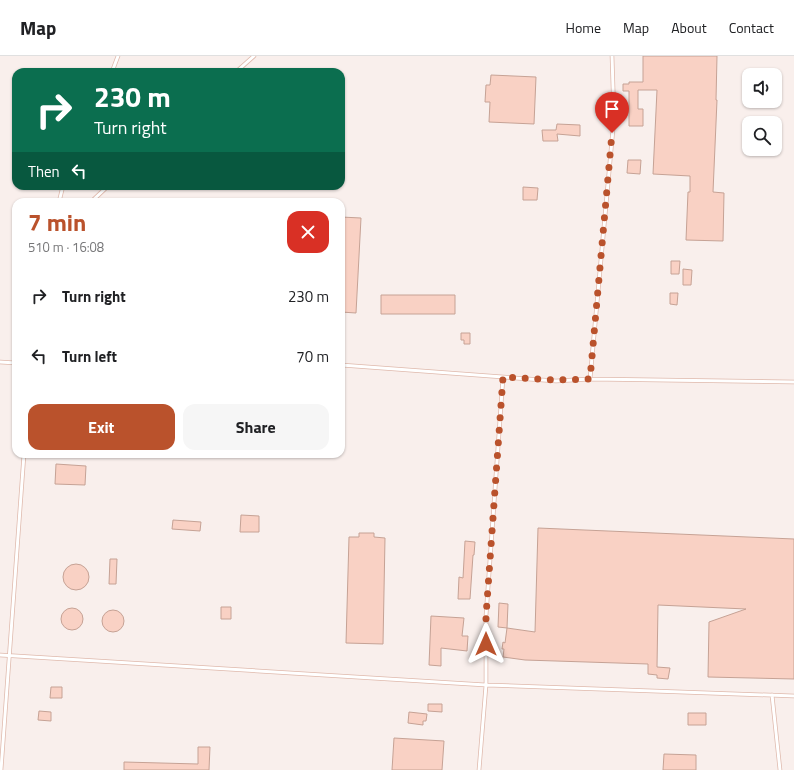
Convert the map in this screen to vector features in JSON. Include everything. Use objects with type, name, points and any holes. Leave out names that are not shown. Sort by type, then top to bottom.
[{"type":"lane","points":[[114,68],[118,56]]},
{"type":"lane","points":[[240,68],[254,56]]},
{"type":"lane","points":[[590,379],[614,118],[612,56]]},
{"type":"lane","points":[[94,198],[104,190]]},
{"type":"lane","points":[[0,362],[12,363]]},
{"type":"lane","points":[[345,365],[556,380],[590,379],[794,382]]},
{"type":"lane","points":[[479,770],[486,685],[486,616],[503,377]]},
{"type":"lane","points":[[1,770],[24,458]]},
{"type":"lane","points":[[0,655],[486,685],[794,696]]},
{"type":"lane","points":[[772,695],[780,770]]},
{"type":"shaded area","points":[[0,56],[794,56],[794,770],[0,770]]},
{"type":"building","points":[[643,56],[717,56],[717,100],[713,192],[724,193],[723,241],[686,240],[690,176],[653,174],[657,90],[638,90],[638,109],[643,109],[643,126],[629,126],[629,91],[623,91],[623,84],[629,84],[629,82],[643,82]]},
{"type":"building","points":[[491,75],[536,77],[534,124],[489,122],[490,102],[485,102],[486,85],[490,85]]},
{"type":"building","points":[[557,124],[580,125],[580,136],[557,134],[558,141],[543,141],[542,130],[556,130]]},
{"type":"building","points":[[628,160],[641,160],[640,174],[627,173]]},
{"type":"building","points":[[523,187],[538,188],[537,200],[523,200]]},
{"type":"building","points":[[345,217],[361,218],[356,313],[345,312]]},
{"type":"building","points":[[671,261],[680,261],[679,274],[671,274]]},
{"type":"building","points":[[683,269],[692,270],[691,285],[683,285]]},
{"type":"building","points":[[670,293],[678,293],[677,305],[670,304]]},
{"type":"building","points":[[381,295],[455,295],[455,314],[381,314]]},
{"type":"building","points":[[461,333],[470,333],[470,344],[464,344],[464,340],[461,340]]},
{"type":"building","points":[[56,464],[86,466],[85,485],[55,484]]},
{"type":"building","points":[[241,515],[259,516],[259,532],[240,532]]},
{"type":"building","points":[[173,520],[201,522],[200,531],[172,529]]},
{"type":"building","points":[[538,528],[794,539],[794,679],[708,677],[709,622],[746,609],[658,605],[657,667],[670,668],[668,679],[657,678],[657,675],[648,674],[648,664],[525,660],[503,657],[504,649],[502,649],[503,642],[505,643],[507,628],[535,632]]},
{"type":"building","points":[[359,533],[374,533],[374,537],[385,538],[383,644],[346,643],[349,537],[359,537]]},
{"type":"building","points":[[465,541],[475,542],[470,599],[458,599],[459,577],[463,578]]},
{"type":"building","points":[[110,559],[117,559],[116,584],[109,584]]},
{"type":"building","points":[[76,564],[85,568],[89,577],[85,586],[76,590],[67,586],[63,577],[67,568]]},
{"type":"building","points":[[499,603],[508,604],[507,628],[498,627]]},
{"type":"building","points":[[221,607],[231,607],[231,619],[221,619]]},
{"type":"building","points":[[72,608],[80,611],[83,619],[80,627],[72,630],[64,627],[61,619],[64,611]]},
{"type":"building","points":[[109,610],[117,610],[124,617],[124,625],[117,632],[109,632],[102,625],[102,617]]},
{"type":"building","points":[[431,616],[464,618],[462,636],[468,636],[467,651],[441,648],[441,666],[429,665]]},
{"type":"building","points":[[51,687],[62,687],[62,698],[50,698]]},
{"type":"building","points":[[428,704],[442,704],[442,712],[428,711]]},
{"type":"building","points":[[39,711],[51,712],[51,721],[38,720]]},
{"type":"building","points":[[409,712],[427,714],[426,721],[423,721],[423,725],[408,723]]},
{"type":"building","points":[[688,713],[706,713],[706,725],[688,725]]},
{"type":"building","points":[[394,738],[444,741],[442,770],[392,770]]},
{"type":"building","points":[[198,747],[210,747],[209,770],[124,770],[124,762],[198,764]]},
{"type":"building","points":[[664,754],[696,755],[696,770],[663,770]]},
{"type":"route","points":[[486,644],[486,616],[503,377],[556,380],[590,379],[612,133]]}]
